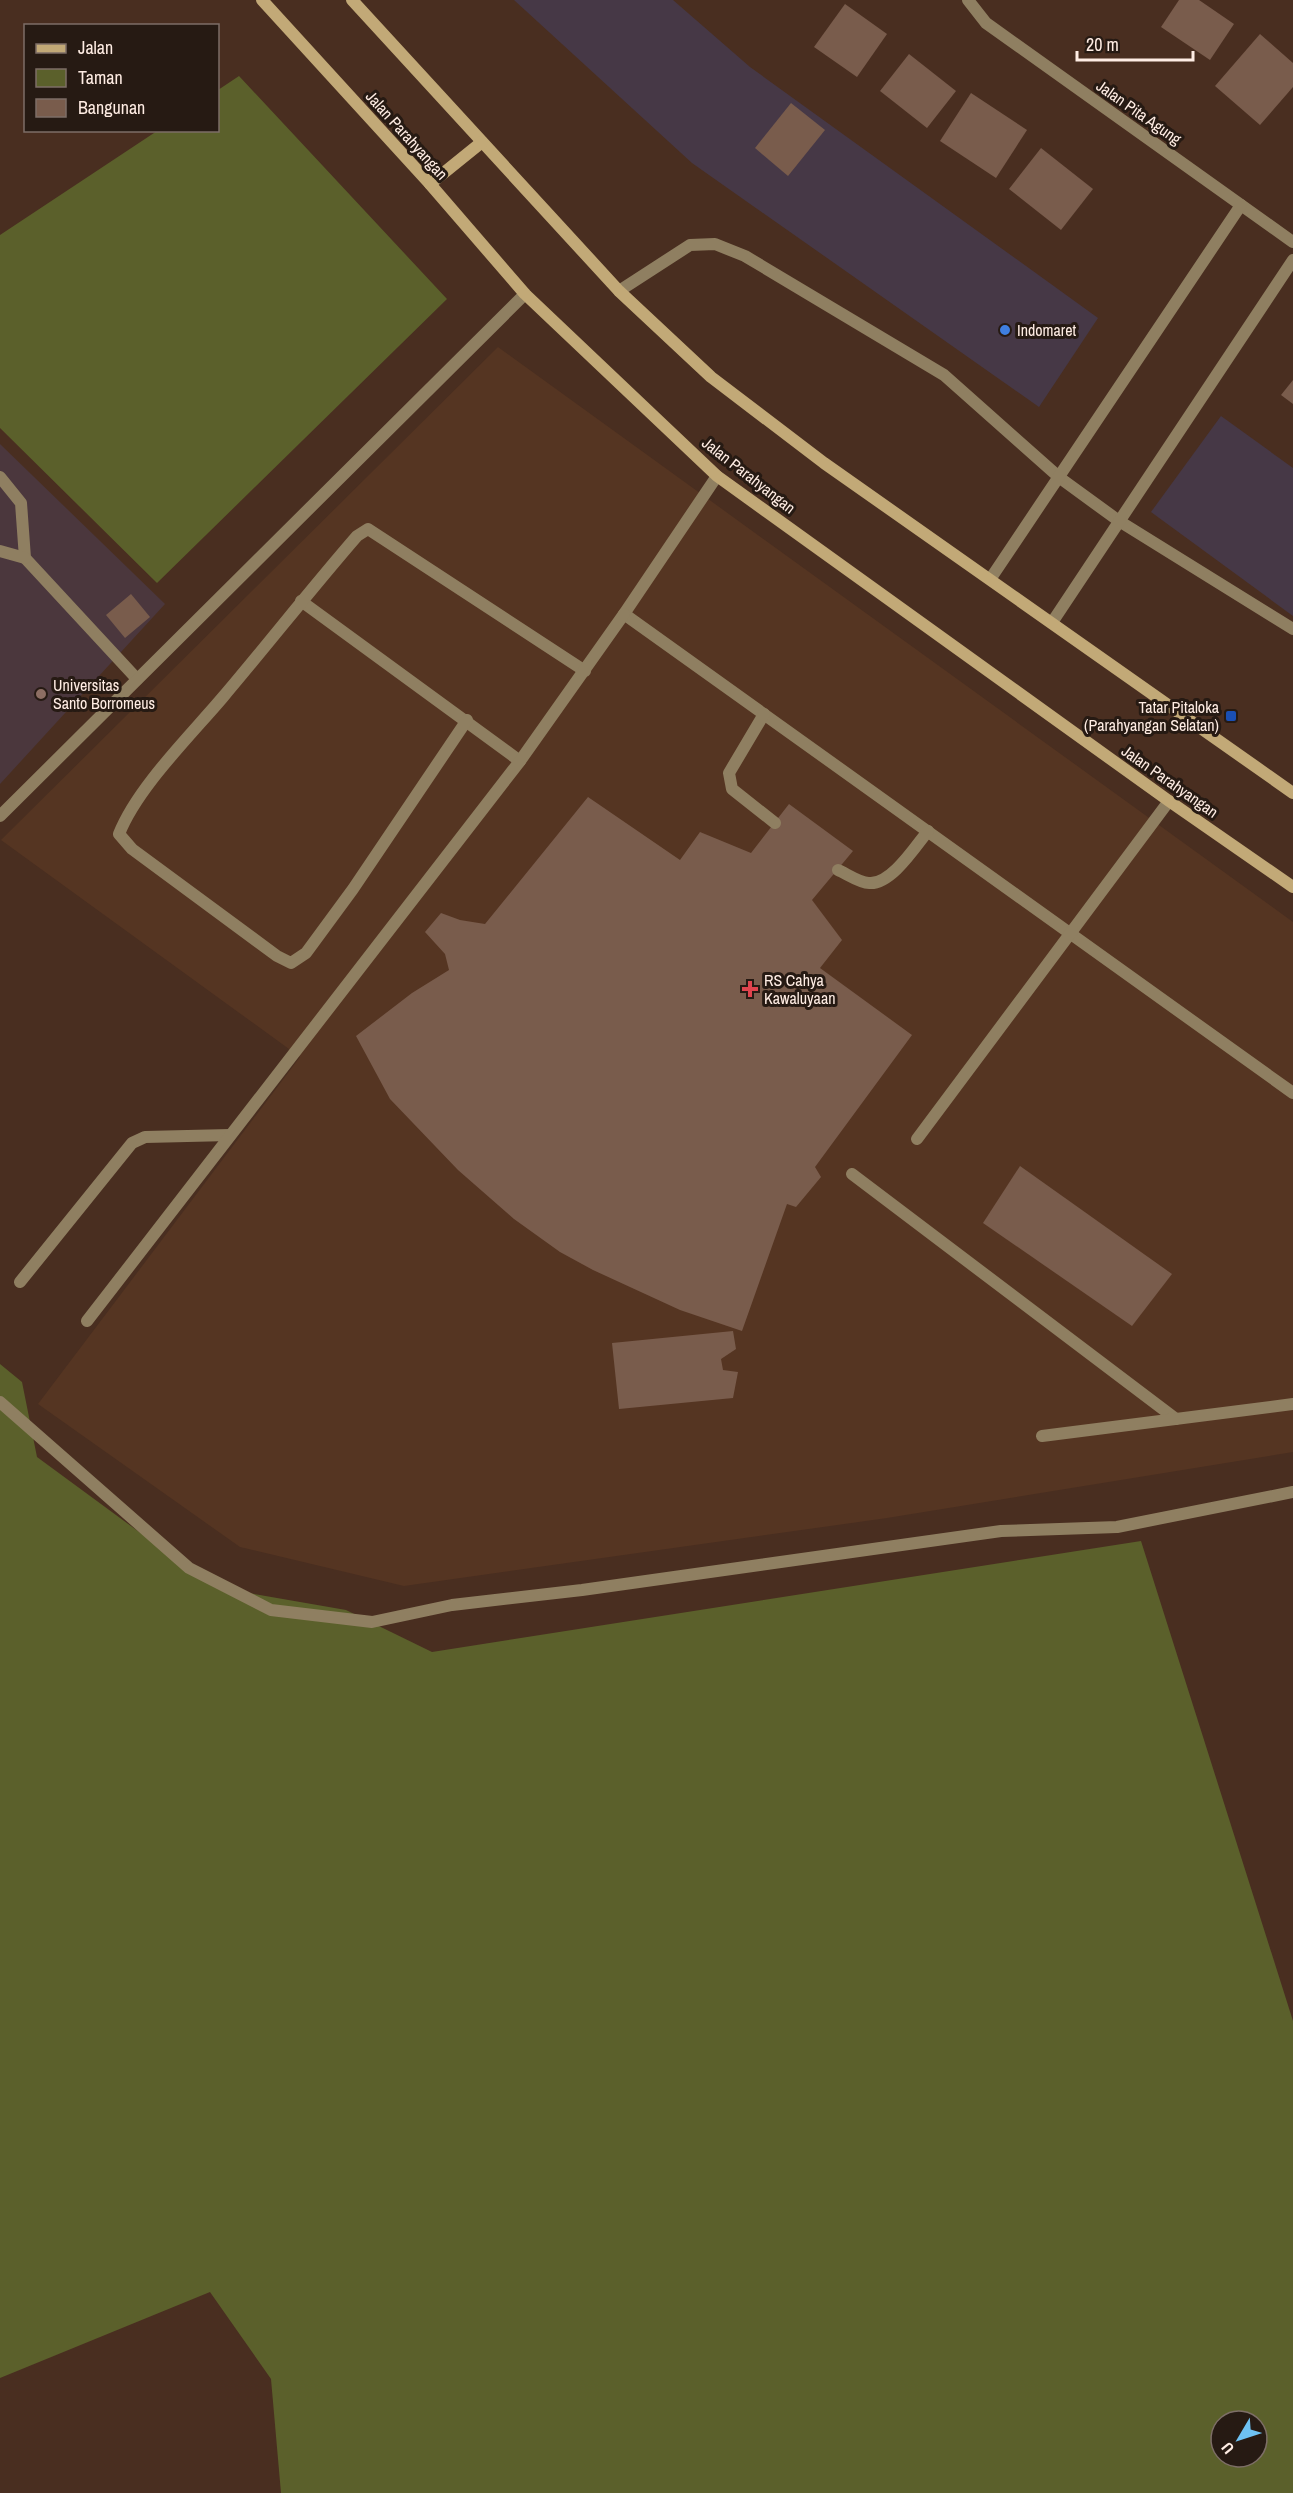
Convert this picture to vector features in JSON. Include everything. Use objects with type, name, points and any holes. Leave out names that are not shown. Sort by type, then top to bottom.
[{"type":"main road","name":"Jalan Parahyangan","points":[[262,0],[430,184],[525,294],[717,476],[1168,801],[1293,887]]},
{"type":"main road","points":[[352,0],[619,291],[711,377],[824,463],[1053,621],[1293,793]]},
{"type":"main road","points":[[430,184],[482,142]]},
{"type":"street","name":"Jalan Pita Agung","points":[[969,2],[986,23],[1293,242]]},
{"type":"street","points":[[991,578],[1241,205]]},
{"type":"street","points":[[619,291],[690,245],[715,244],[745,256],[945,375],[1060,478],[1119,521],[1293,629]]},
{"type":"street","points":[[1053,621],[1293,260]]},
{"type":"street","points":[[0,816],[525,294]]},
{"type":"street","points":[[87,1321],[520,761],[585,671],[717,476]]},
{"type":"street","points":[[0,477],[21,503],[25,558]]},
{"type":"street","points":[[467,720],[306,953],[291,963],[277,956],[132,849],[119,834],[127,814],[300,601],[357,536],[368,529],[585,671]]},
{"type":"street","points":[[0,551],[25,558],[137,679]]},
{"type":"street","points":[[300,601],[467,720],[520,761]]},
{"type":"street","points":[[624,614],[1293,1093]]},
{"type":"street","points":[[764,714],[729,773],[732,789],[775,823]]},
{"type":"street","points":[[917,1139],[1168,801]]},
{"type":"street","points":[[838,870],[869,883],[884,880],[901,865],[928,831]]},
{"type":"street","points":[[20,1282],[132,1143],[145,1137],[230,1135]]},
{"type":"street","points":[[852,1174],[1176,1419]]},
{"type":"street","points":[[0,1402],[189,1568],[271,1610],[372,1622],[452,1605],[582,1590],[1001,1531],[1117,1527],[1293,1492]]},
{"type":"street","points":[[1042,1436],[1293,1404]]},
{"type":"shaded area","points":[[514,0],[673,0],[750,67],[1098,318],[1039,407],[692,163]]},
{"type":"shaded area","name":"RS Cahya Kawaluyaan","points":[[498,347],[1293,922],[1293,1452],[887,1518],[404,1586],[240,1547],[38,1404],[300,1057],[1,840]]},
{"type":"shaded area","points":[[1221,416],[1293,468],[1293,616],[1151,512]]},
{"type":"shaded area","name":"Universitas Santo Borromeus","points":[[0,444],[165,604],[0,784]]},
{"type":"green space","points":[[239,76],[447,299],[157,583],[0,428],[0,235],[155,132],[219,132],[219,89]]},
{"type":"green space","points":[[0,1364],[22,1382],[37,1457],[214,1587],[346,1610],[432,1652],[1141,1541],[1293,2021],[1293,2493],[281,2493],[271,2379],[210,2292],[0,2378]]},
{"type":"building","points":[[1179,0],[1199,0],[1234,24],[1210,60],[1161,27]]},
{"type":"building","points":[[845,4],[887,34],[857,77],[814,47]]},
{"type":"building","points":[[1260,34],[1293,63],[1293,87],[1260,125],[1215,86]]},
{"type":"building","points":[[909,54],[956,91],[927,128],[880,91]]},
{"type":"building","points":[[971,93],[1027,130],[996,178],[940,141]]},
{"type":"building","points":[[791,103],[825,130],[788,176],[755,148]]},
{"type":"building","points":[[1041,148],[1093,189],[1061,230],[1009,189]]},
{"type":"building","points":[[1293,380],[1293,404],[1281,395]]},
{"type":"building","points":[[131,594],[150,617],[125,638],[106,615]]},
{"type":"building","points":[[588,797],[680,860],[700,832],[751,853],[789,804],[853,851],[812,900],[842,940],[820,968],[912,1035],[815,1167],[821,1177],[796,1207],[787,1204],[742,1331],[680,1310],[593,1270],[560,1252],[514,1219],[458,1170],[390,1099],[356,1036],[412,993],[449,970],[445,954],[425,932],[441,913],[460,920],[485,924]]},
{"type":"building","points":[[1020,1166],[1172,1274],[1132,1326],[983,1223]]},
{"type":"building","points":[[733,1331],[736,1349],[721,1359],[723,1370],[738,1372],[733,1398],[619,1409],[612,1343]]},
{"type":"place","name":"Indomaret","points":[[1005,330]]},
{"type":"place","name":"Universitas Santo Borromeus","points":[[41,694]]},
{"type":"place","name":"Tatar Pitaloka (Parahyangan Selatan)","points":[[1231,716]]},
{"type":"place","name":"RS Cahya Kawaluyaan","points":[[750,989]]}]
